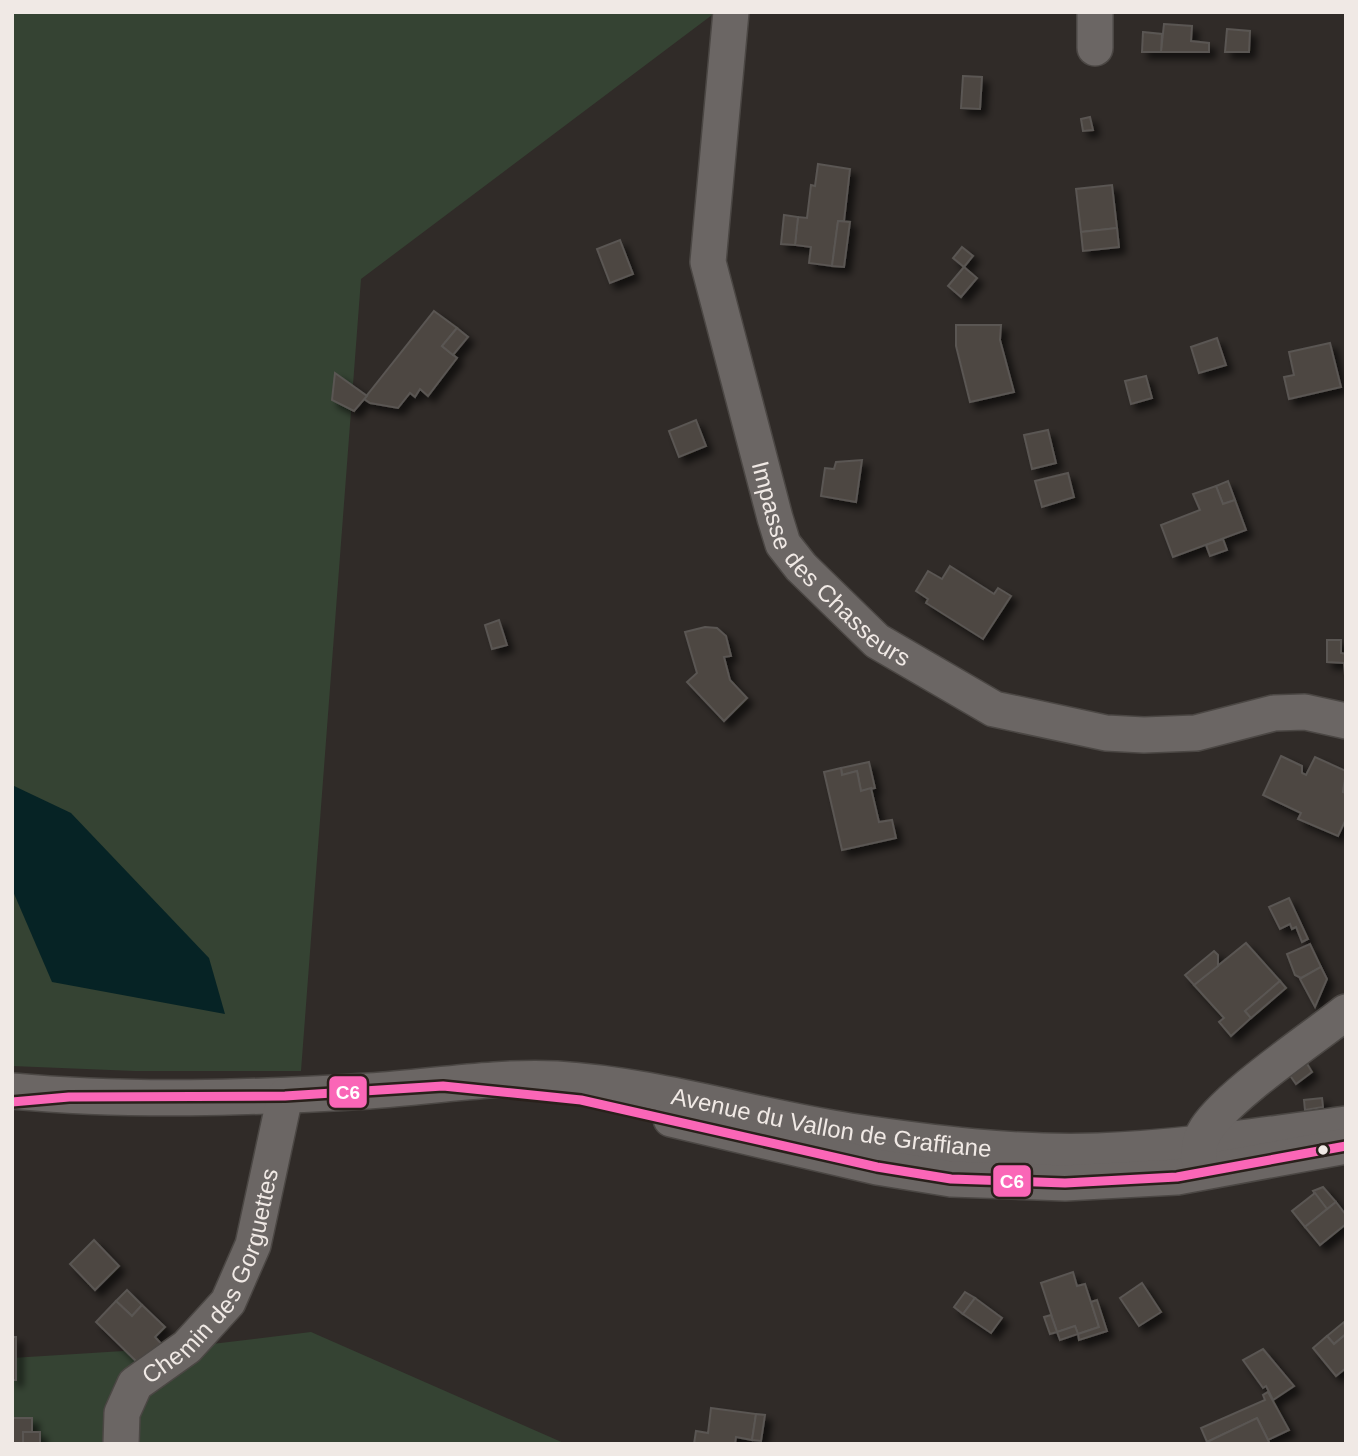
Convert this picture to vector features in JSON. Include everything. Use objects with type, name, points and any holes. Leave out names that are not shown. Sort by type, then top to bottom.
[{"type":"street","name":"Impasse des Chasseurs","points":[[731,12],[708,262],[775,518],[783,544],[801,567],[877,641],[994,709],[1106,733],[1144,735],[1196,733],[1275,713],[1305,712],[1346,721]]},
{"type":"street","points":[[1095,12],[1095,48]]},
{"type":"street","points":[[1199,1159],[1204,1133],[1222,1110],[1346,1012]]},
{"type":"street","name":"Avenue du Vallon de Graffiane","points":[[69,1097],[285,1096],[443,1086],[581,1100],[877,1167],[951,1179],[1065,1183],[1199,1159],[1346,1124]]},
{"type":"street","points":[[12,1091],[69,1097]]},
{"type":"street","name":"Chemin des Gorguettes","points":[[121,1444],[122,1413],[135,1384],[187,1347],[228,1302],[253,1245],[285,1096]]},
{"type":"street","points":[[12,1102],[69,1097]]},
{"type":"street","name":"Avenue du Vallon de Graffiane","points":[[1199,1159],[1346,1146]]},
{"type":"green space","points":[[12,12],[716,12],[361,279],[301,1071],[135,1071],[12,1066]]},
{"type":"green space","points":[[311,1332],[566,1444],[12,1444],[12,1358],[187,1347]]},
{"type":"water","points":[[12,785],[71,813],[209,958],[225,1014],[52,982],[12,889]]},
{"type":"building","points":[[1164,24],[1192,26],[1191,41],[1209,43],[1209,52],[1161,52]]},
{"type":"building","points":[[1227,29],[1250,31],[1249,52],[1225,52]]},
{"type":"building","points":[[1143,32],[1162,34],[1161,52],[1142,52]]},
{"type":"building","points":[[963,76],[982,77],[980,109],[961,108]]},
{"type":"building","points":[[1090,117],[1093,130],[1083,131],[1081,119]]},
{"type":"building","points":[[818,164],[850,169],[844,221],[838,221],[832,266],[809,263],[811,247],[795,245],[798,217],[807,218],[811,185],[815,186]]},
{"type":"building","points":[[1112,185],[1117,228],[1081,232],[1076,189]]},
{"type":"building","points":[[784,215],[798,217],[795,245],[781,244]]},
{"type":"building","points":[[838,221],[850,222],[844,267],[832,266]]},
{"type":"building","points":[[1117,228],[1119,247],[1083,251],[1081,232]]},
{"type":"building","points":[[620,240],[633,274],[610,283],[597,249]]},
{"type":"building","points":[[962,247],[973,256],[964,267],[953,258]]},
{"type":"building","points":[[964,267],[977,278],[961,297],[948,286]]},
{"type":"building","points":[[434,311],[457,328],[442,346],[457,358],[428,396],[420,389],[415,397],[410,393],[398,408],[370,403],[364,399]]},
{"type":"building","points":[[956,325],[1001,325],[1000,340],[1014,392],[970,402],[956,346]]},
{"type":"building","points":[[457,328],[468,337],[453,355],[442,346]]},
{"type":"building","points":[[1217,338],[1226,365],[1199,373],[1191,347]]},
{"type":"building","points":[[1330,343],[1341,387],[1289,399],[1284,377],[1294,375],[1289,352]]},
{"type":"building","points":[[335,373],[367,396],[354,411],[332,400]]},
{"type":"building","points":[[1146,376],[1152,398],[1131,404],[1125,381]]},
{"type":"building","points":[[696,420],[706,446],[679,457],[669,431]]},
{"type":"building","points":[[1048,430],[1056,463],[1032,469],[1024,435]]},
{"type":"building","points":[[862,460],[856,502],[821,496],[825,468],[834,469],[836,462]]},
{"type":"building","points":[[1068,473],[1074,497],[1042,507],[1035,481]]},
{"type":"building","points":[[1228,481],[1235,500],[1223,504],[1216,486]]},
{"type":"building","points":[[1216,486],[1223,504],[1235,500],[1246,530],[1173,557],[1161,525],[1200,510],[1193,494]]},
{"type":"building","points":[[1223,539],[1227,550],[1210,556],[1206,545]]},
{"type":"building","points":[[950,566],[994,594],[998,588],[1011,596],[983,639],[926,603],[928,599],[916,591],[928,571],[942,579]]},
{"type":"building","points":[[499,620],[507,645],[492,649],[485,625]]},
{"type":"building","points":[[705,627],[717,628],[726,636],[731,656],[724,657],[730,680],[747,698],[724,721],[687,682],[697,673],[685,632]]},
{"type":"building","points":[[1327,640],[1341,640],[1341,653],[1346,654],[1346,688],[1344,663],[1327,662]]},
{"type":"building","points":[[1281,756],[1302,766],[1302,773],[1306,775],[1315,757],[1346,771],[1343,792],[1346,793],[1346,819],[1338,836],[1298,819],[1301,813],[1263,795]]},
{"type":"building","points":[[869,762],[875,788],[861,791],[857,771],[842,775],[841,768]]},
{"type":"building","points":[[841,768],[842,775],[857,771],[861,791],[871,788],[879,822],[892,820],[896,838],[842,850],[824,772]]},
{"type":"building","points":[[1289,898],[1308,939],[1302,942],[1296,927],[1292,929],[1290,924],[1280,929],[1269,907]]},
{"type":"building","points":[[1246,943],[1280,981],[1245,1011],[1251,1018],[1231,1036],[1219,1022],[1224,1018],[1194,985]]},
{"type":"building","points":[[1310,944],[1321,967],[1301,978],[1295,975],[1287,954]]},
{"type":"building","points":[[1214,951],[1218,955],[1218,966],[1194,985],[1185,975]]},
{"type":"building","points":[[1321,967],[1327,979],[1315,1007],[1300,979]]},
{"type":"building","points":[[1280,981],[1286,988],[1251,1018],[1245,1011]]},
{"type":"building","points":[[1306,1062],[1312,1072],[1296,1084],[1289,1074]]},
{"type":"building","points":[[1322,1098],[1323,1107],[1305,1110],[1304,1100]]},
{"type":"building","points":[[1323,1187],[1336,1202],[1327,1209],[1313,1191]]},
{"type":"building","points":[[1315,1193],[1327,1209],[1305,1227],[1292,1211]]},
{"type":"building","points":[[1336,1202],[1346,1215],[1346,1224],[1320,1245],[1305,1227]]},
{"type":"building","points":[[94,1240],[119,1266],[95,1290],[70,1264]]},
{"type":"building","points":[[1073,1272],[1077,1286],[1085,1284],[1099,1327],[1078,1334],[1075,1326],[1057,1332],[1041,1283]]},
{"type":"building","points":[[1142,1283],[1161,1312],[1139,1326],[1120,1298]]},
{"type":"building","points":[[127,1290],[142,1305],[132,1316],[116,1301]]},
{"type":"building","points":[[965,1292],[975,1298],[963,1314],[954,1307]]},
{"type":"building","points":[[975,1298],[1002,1318],[991,1333],[963,1314]]},
{"type":"building","points":[[1097,1300],[1107,1331],[1079,1340],[1078,1334],[1099,1327],[1091,1302]]},
{"type":"building","points":[[116,1301],[132,1316],[142,1305],[165,1327],[155,1337],[167,1350],[142,1367],[96,1322]]},
{"type":"building","points":[[1051,1315],[1057,1332],[1050,1334],[1044,1317]]},
{"type":"building","points":[[1344,1322],[1346,1334],[1334,1344],[1327,1336]]},
{"type":"building","points":[[1075,1326],[1078,1334],[1060,1340],[1057,1332]]},
{"type":"building","points":[[1346,1334],[1346,1368],[1336,1376],[1313,1348],[1327,1336],[1334,1344]]},
{"type":"building","points":[[12,1337],[16,1337],[16,1380],[12,1380]]},
{"type":"building","points":[[1263,1349],[1294,1386],[1273,1400],[1266,1386],[1263,1388],[1243,1360]]},
{"type":"building","points":[[1268,1392],[1289,1430],[1268,1440],[1257,1418],[1207,1442],[1201,1428],[1265,1400],[1263,1395]]},
{"type":"building","points":[[711,1408],[756,1414],[752,1440],[736,1437],[735,1444],[694,1444],[696,1431],[708,1433]]},
{"type":"building","points":[[756,1414],[765,1415],[761,1441],[752,1440]]},
{"type":"building","points":[[12,1418],[32,1418],[32,1432],[23,1432],[23,1444],[12,1444]]},
{"type":"building","points":[[1257,1418],[1270,1444],[1208,1444],[1207,1442]]},
{"type":"building","points":[[23,1432],[40,1432],[40,1444],[23,1444]]},
{"type":"transit line","name":"C6","points":[[12,1102],[69,1097],[285,1096],[443,1086],[581,1100],[877,1167],[951,1179],[1065,1183],[1177,1177],[1346,1146]]}]
